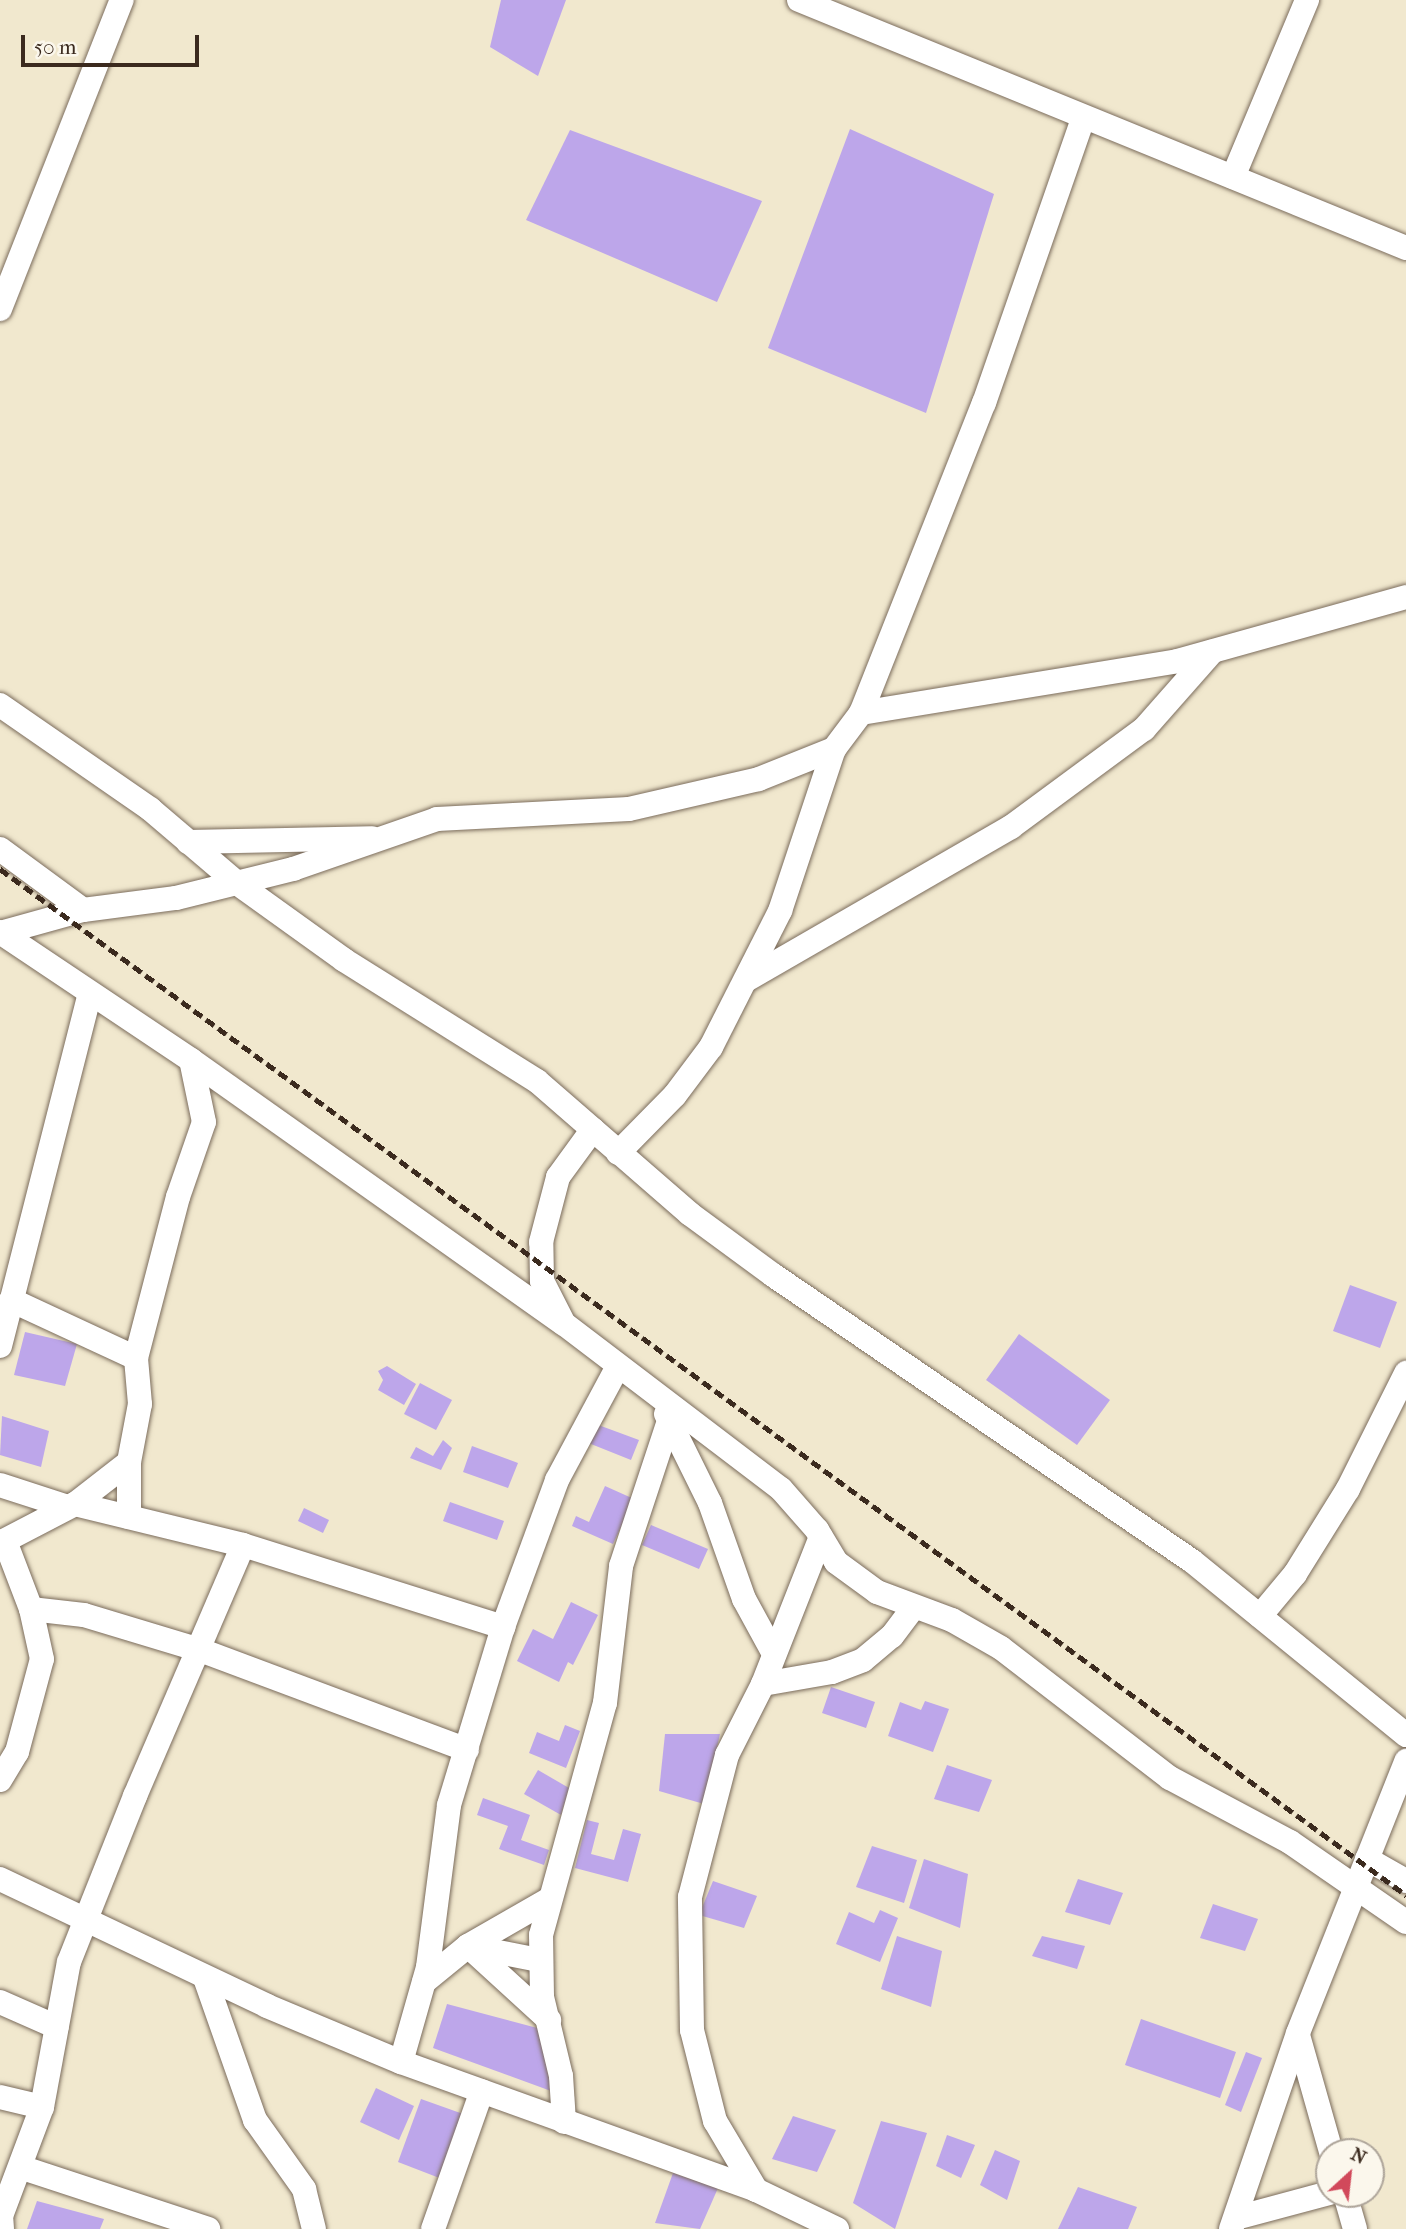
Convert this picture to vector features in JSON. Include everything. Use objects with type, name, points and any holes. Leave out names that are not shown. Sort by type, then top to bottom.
[{"type":"street","points":[[0,309],[122,0]]},
{"type":"street","points":[[799,0],[1083,119],[1406,248]]},
{"type":"street","points":[[1233,177],[1307,0]]},
{"type":"street","points":[[618,1153],[675,1095],[704,1056],[780,912],[834,750],[861,713],[984,402],[1083,119]]},
{"type":"street","points":[[861,713],[1123,671],[1212,652],[1406,597]]},
{"type":"street","points":[[746,979],[1011,827],[1144,729],[1212,652]]},
{"type":"street","points":[[0,705],[150,809],[237,883],[344,960],[537,1081],[690,1214],[774,1275],[1192,1561],[1406,1735]]},
{"type":"street","points":[[0,933],[83,910],[176,898],[237,883],[347,852],[372,838],[437,819],[629,809],[690,798],[760,779],[834,750]]},
{"type":"street","points":[[188,842],[372,838]]},
{"type":"street","points":[[0,849],[83,910]]},
{"type":"street","points":[[0,933],[191,1060],[563,1323],[618,1366],[666,1414],[781,1489],[821,1537],[836,1562],[877,1592],[913,1608],[952,1620],[1001,1648],[1170,1778],[1290,1842],[1406,1922]]},
{"type":"street","points":[[90,994],[4,1321],[136,1358]]},
{"type":"street","points":[[128,1517],[129,1462],[140,1404],[136,1358],[178,1197],[204,1122],[191,1060]]},
{"type":"street","points":[[563,1323],[542,1281],[541,1242],[558,1177],[593,1129]]},
{"type":"street","points":[[401,2062],[424,1982],[433,1935],[449,1805],[503,1627],[557,1480],[618,1366]]},
{"type":"street","points":[[1260,1616],[1295,1574],[1348,1489],[1406,1373]]},
{"type":"street","points":[[666,1414],[693,1465],[744,1599],[774,1654]]},
{"type":"street","points":[[564,2122],[561,2076],[539,1961],[548,1900],[605,1703],[621,1566],[666,1414]]},
{"type":"street","points":[[7,1539],[72,1505],[129,1462]]},
{"type":"street","points":[[0,1780],[17,1752],[40,1676],[42,1659],[32,1609],[7,1539],[0,1485],[72,1505],[243,1545],[503,1627]]},
{"type":"street","points":[[756,2190],[715,2121],[692,2031],[690,1898],[726,1755],[763,1684],[821,1537]]},
{"type":"street","points":[[2,2229],[8,2198],[23,2168],[42,2107],[69,1962],[243,1545]]},
{"type":"street","points":[[763,1684],[832,1672],[863,1660],[892,1636],[913,1608]]},
{"type":"street","points":[[32,1609],[83,1615],[200,1650],[467,1750]]},
{"type":"street","points":[[1234,2223],[1298,2033],[1406,1761]]},
{"type":"street","points":[[1367,1859],[1406,1881]]},
{"type":"street","points":[[0,1879],[205,1978],[401,2062],[756,2190],[832,2227]]},
{"type":"street","points":[[424,1982],[468,1946],[548,1900]]},
{"type":"street","points":[[433,1935],[468,1946],[539,1961]]},
{"type":"street","points":[[468,1946],[549,2020]]},
{"type":"street","points":[[205,1978],[255,2120],[304,2189],[314,2229]]},
{"type":"street","points":[[0,2002],[57,2027]]},
{"type":"street","points":[[1298,2033],[1327,2138]]},
{"type":"street","points":[[433,2229],[482,2091]]},
{"type":"street","points":[[0,2097],[42,2107]]},
{"type":"street","points":[[23,2168],[208,2229]]},
{"type":"street","points":[[1234,2223],[1315,2197]]},
{"type":"street","points":[[1349,2208],[1355,2229]]},
{"type":"building","points":[[501,0],[566,0],[538,76],[490,47]]},
{"type":"building","points":[[850,129],[994,194],[926,413],[768,348]]},
{"type":"building","points":[[570,130],[762,201],[717,302],[526,220]]},
{"type":"building","points":[[1350,1285],[1397,1302],[1380,1348],[1333,1331]]},
{"type":"building","points":[[25,1332],[77,1344],[65,1386],[14,1375]]},
{"type":"building","points":[[1019,1334],[1110,1400],[1077,1445],[986,1380]]},
{"type":"building","points":[[387,1366],[416,1384],[404,1405],[378,1390],[383,1380],[378,1371]]},
{"type":"building","points":[[420,1383],[452,1400],[436,1430],[404,1414]]},
{"type":"building","points":[[2,1416],[49,1431],[41,1467],[0,1455]]},
{"type":"building","points":[[593,1423],[639,1440],[631,1460],[586,1442]]},
{"type":"building","points":[[443,1440],[452,1448],[441,1470],[410,1458],[416,1447],[433,1456]]},
{"type":"building","points":[[472,1446],[518,1463],[508,1488],[463,1472]]},
{"type":"building","points":[[605,1486],[634,1499],[613,1544],[572,1526],[576,1516],[589,1522]]},
{"type":"building","points":[[450,1502],[504,1521],[497,1540],[443,1521]]},
{"type":"building","points":[[304,1508],[329,1520],[323,1533],[298,1521]]},
{"type":"building","points":[[651,1525],[708,1549],[699,1569],[642,1545]]},
{"type":"building","points":[[571,1602],[598,1615],[573,1665],[568,1662],[559,1682],[517,1661],[533,1629],[553,1639]]},
{"type":"building","points":[[831,1687],[875,1702],[866,1728],[822,1713]]},
{"type":"building","points":[[925,1701],[949,1709],[933,1752],[888,1736],[900,1702],[921,1710]]},
{"type":"building","points":[[565,1725],[580,1731],[566,1768],[529,1753],[537,1732],[559,1741]]},
{"type":"building","points":[[665,1734],[720,1734],[704,1804],[659,1791]]},
{"type":"building","points":[[947,1765],[992,1780],[979,1812],[934,1799]]},
{"type":"building","points":[[538,1770],[569,1788],[561,1815],[524,1794]]},
{"type":"building","points":[[483,1798],[530,1815],[521,1840],[549,1850],[544,1865],[499,1849],[508,1826],[477,1815]]},
{"type":"building","points":[[587,1820],[599,1823],[591,1854],[614,1860],[623,1829],[641,1834],[628,1882],[575,1868]]},
{"type":"building","points":[[872,1846],[917,1860],[904,1903],[856,1887]]},
{"type":"building","points":[[924,1859],[968,1874],[960,1928],[909,1908]]},
{"type":"building","points":[[1078,1879],[1123,1893],[1110,1925],[1065,1912]]},
{"type":"building","points":[[713,1881],[757,1896],[744,1928],[699,1915]]},
{"type":"building","points":[[1213,1904],[1258,1919],[1245,1951],[1200,1938]]},
{"type":"building","points":[[880,1910],[898,1918],[880,1962],[836,1944],[849,1912],[874,1923]]},
{"type":"building","points":[[897,1936],[942,1951],[931,2007],[881,1989]]},
{"type":"building","points":[[1042,1936],[1085,1946],[1077,1969],[1032,1956]]},
{"type":"building","points":[[447,2004],[541,2029],[551,2091],[433,2048]]},
{"type":"building","points":[[1141,2019],[1236,2052],[1220,2098],[1125,2065]]},
{"type":"building","points":[[1246,2052],[1262,2058],[1241,2112],[1225,2105]]},
{"type":"building","points":[[376,2088],[414,2106],[399,2140],[360,2122]]},
{"type":"building","points":[[421,2099],[466,2115],[442,2179],[398,2162]]},
{"type":"building","points":[[793,2116],[836,2130],[817,2172],[772,2159]]},
{"type":"building","points":[[881,2121],[927,2133],[895,2229],[853,2203]]},
{"type":"building","points":[[947,2135],[975,2145],[961,2178],[936,2166]]},
{"type":"building","points":[[995,2150],[1020,2161],[1007,2200],[980,2185]]},
{"type":"building","points":[[673,2173],[718,2188],[700,2229],[655,2223]]},
{"type":"building","points":[[1078,2187],[1137,2207],[1128,2229],[1058,2229]]},
{"type":"building","points":[[37,2201],[104,2219],[100,2229],[27,2229]]},
{"type":"railway","points":[[0,869],[1406,1895]]}]
